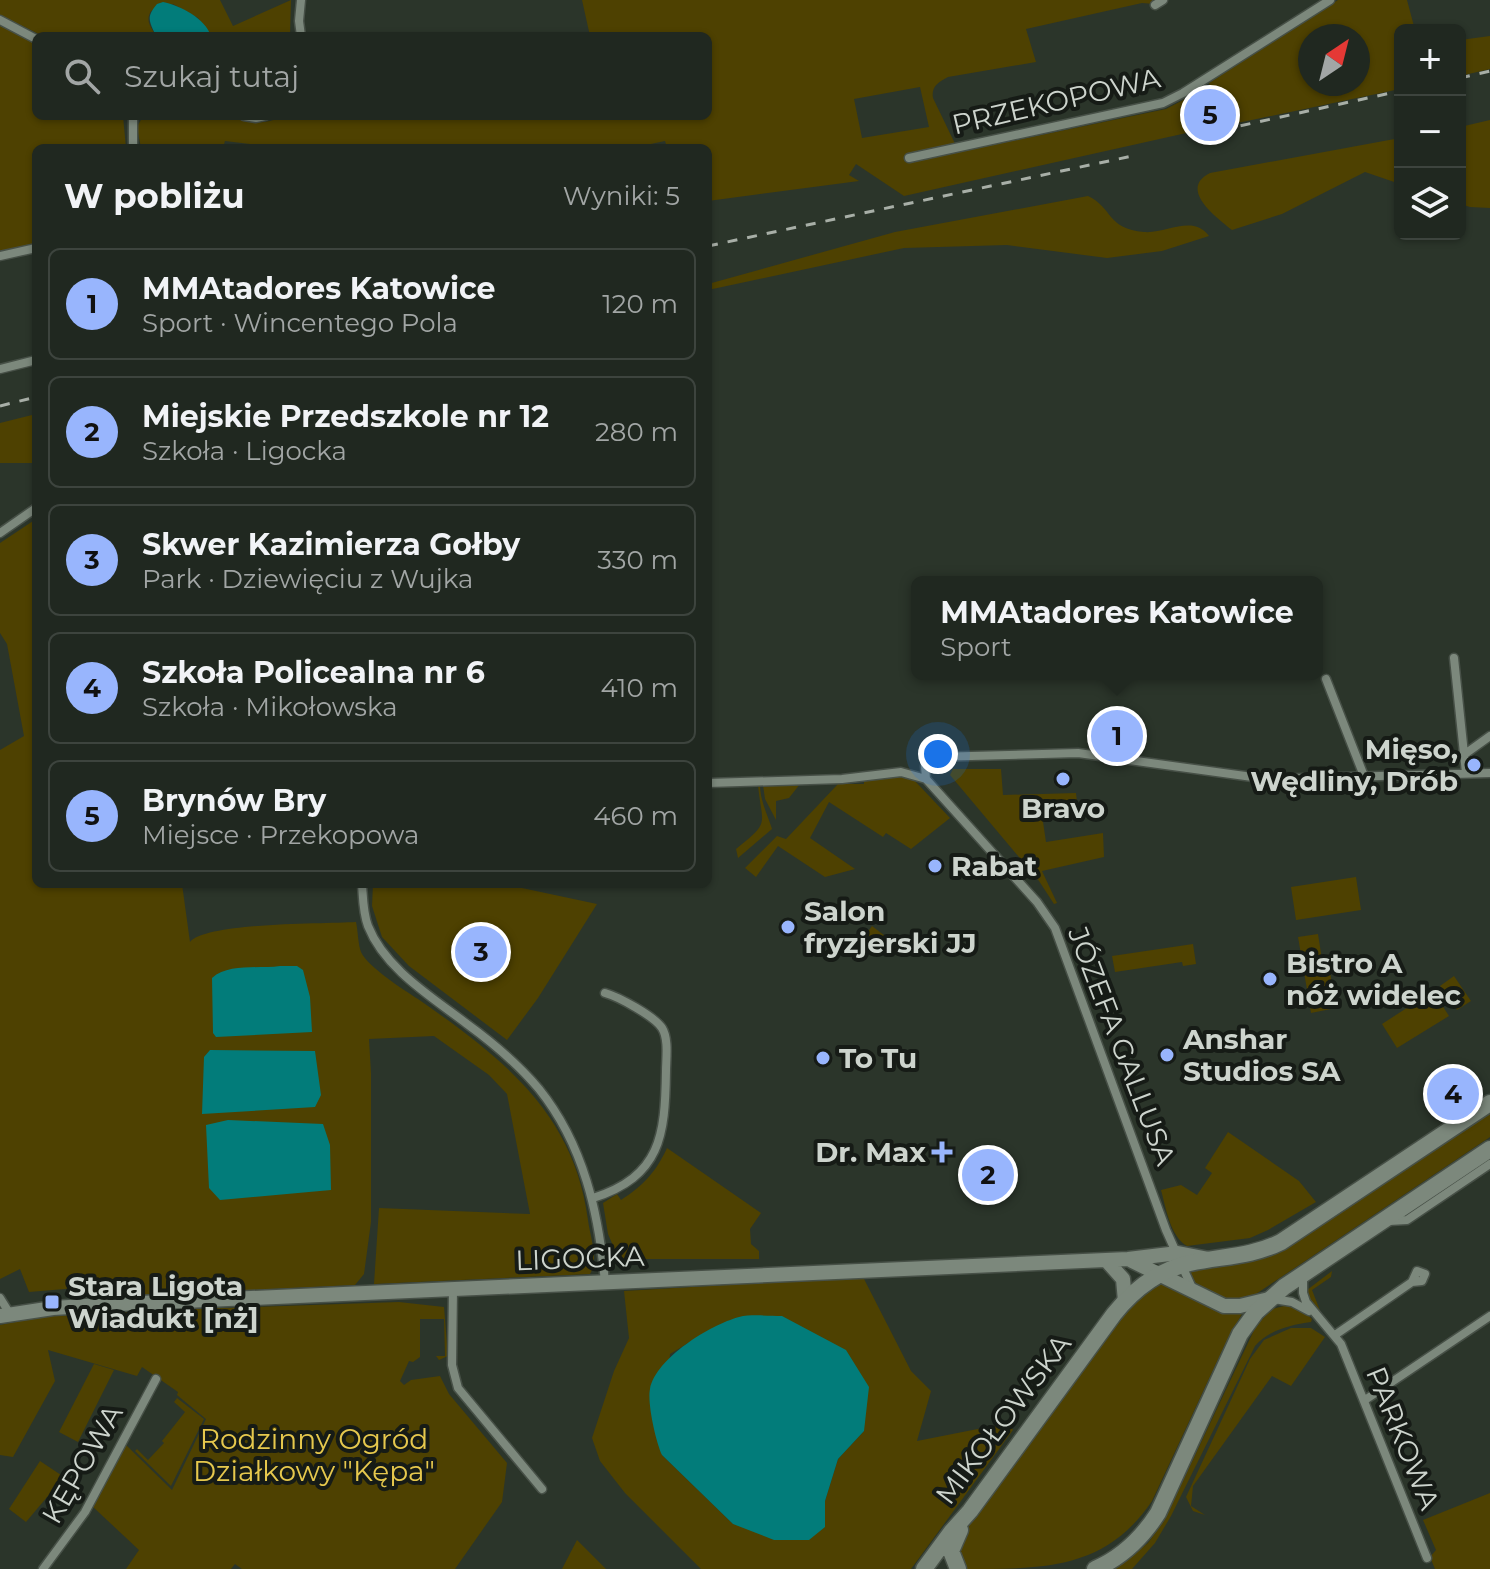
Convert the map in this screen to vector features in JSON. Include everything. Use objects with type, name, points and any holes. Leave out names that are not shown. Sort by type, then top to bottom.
[{"type":"main road","name":"MIKOŁOWSKA","points":[[924,1569],[1125,1301],[1179,1259],[1245,1255],[1281,1242],[1490,1103]]},
{"type":"main road","points":[[1095,1569],[1125,1551],[1147,1531],[1250,1318],[1269,1299],[1303,1274],[1490,1149]]},
{"type":"main road","points":[[958,1569],[951,1551],[970,1511]]},
{"type":"street","points":[[300,32],[301,0]]},
{"type":"street","name":"PRZEKOPOWA","points":[[909,158],[1163,103],[1330,0]]},
{"type":"street","points":[[0,20],[32,37]]},
{"type":"street","points":[[133,120],[133,144]]},
{"type":"street","points":[[0,256],[32,249]]},
{"type":"street","points":[[0,369],[32,361]]},
{"type":"street","points":[[0,533],[32,511]]},
{"type":"street","points":[[1454,658],[1466,773]]},
{"type":"street","points":[[1326,679],[1364,776]]},
{"type":"street","points":[[1465,754],[1490,736]]},
{"type":"street","points":[[712,783],[842,779],[901,772],[926,779],[925,766],[934,757],[1078,753],[1267,779],[1490,773]]},
{"type":"street","name":"JÓZEFA GALLUSA","points":[[926,779],[1037,902],[1055,928],[1179,1259]]},
{"type":"street","points":[[362,888],[365,916],[381,950],[412,981],[506,1056],[539,1090],[563,1125],[593,1198],[605,1283]]},
{"type":"street","points":[[593,1198],[613,1192],[634,1179],[653,1157],[659,1142],[666,1076],[666,1035],[661,1025],[605,993]]},
{"type":"street","points":[[1381,1222],[1407,1220],[1490,1164]]},
{"type":"street","name":"JÓZEFA GALLUSA","points":[[1161,1274],[1166,1230]]},
{"type":"street","name":"LIGOCKA","points":[[5,1315],[118,1304],[1128,1259],[1162,1254]]},
{"type":"street","name":"MIKOŁOWSKA","points":[[1162,1254],[1179,1259]]},
{"type":"street","points":[[1128,1259],[1224,1306],[1240,1306],[1269,1299]]},
{"type":"street","points":[[1179,1259],[1196,1293]]},
{"type":"street","points":[[1106,1260],[1123,1279],[1125,1301]]},
{"type":"street","name":"PARKOWA","points":[[1303,1274],[1306,1302],[1341,1344],[1427,1558]]},
{"type":"street","points":[[1335,1335],[1412,1282]]},
{"type":"street","points":[[453,1289],[452,1365],[458,1388],[542,1489]]},
{"type":"street","points":[[0,1298],[5,1315]]},
{"type":"street","name":"PARKOWA","points":[[1269,1299],[1292,1302],[1320,1320]]},
{"type":"street","points":[[1365,1400],[1490,1316]]},
{"type":"street","name":"KĘPOWA","points":[[43,1569],[85,1512],[156,1379]]},
{"type":"green space","points":[[0,0],[220,0],[233,26],[291,0],[290,32],[208,32],[198,18],[173,4],[151,11],[149,21],[154,32],[35,32],[0,15]]},
{"type":"green space","points":[[582,0],[1161,0],[1155,4],[1142,3],[1026,29],[1036,62],[948,77],[936,85],[933,98],[959,152],[1166,109],[1187,98],[1200,130],[904,196],[856,164],[849,175],[859,181],[712,200],[712,144],[666,144],[665,141],[651,144],[250,144],[225,141],[224,144],[140,144],[137,127],[141,120],[712,120],[712,32],[589,32]],"holes":[[[920,87],[929,127],[862,138],[854,99]]]},
{"type":"green space","points":[[1338,0],[1407,0],[1413,24],[1394,24],[1394,90],[1370,95],[1370,24],[1301,24]]},
{"type":"green space","points":[[0,25],[32,41],[32,120],[123,120],[126,144],[32,144],[32,244],[0,251]]},
{"type":"green space","points":[[1298,26],[1298,96],[1367,96],[1223,126],[1209,83]]},
{"type":"green space","points":[[1490,36],[1490,69],[1466,75],[1466,39]]},
{"type":"green space","points":[[1490,120],[1490,208],[1466,206],[1466,126]]},
{"type":"green space","points":[[1394,139],[1394,182],[1365,172],[1282,214],[1232,230],[1203,203],[1199,195],[1201,180],[1210,173]]},
{"type":"green space","points":[[1088,196],[1123,227],[1132,230],[1152,232],[1195,226],[1209,236],[1162,251],[1107,258],[1007,245],[904,248],[712,289],[712,283],[895,232]]},
{"type":"green space","points":[[32,415],[32,463],[0,463],[0,423]]},
{"type":"green space","points":[[32,522],[32,888],[183,888],[190,942],[201,935],[242,927],[356,922],[359,945],[365,958],[505,1066],[550,1118],[567,1148],[580,1182],[593,1248],[594,1262],[590,1274],[374,1284],[379,1208],[530,1214],[507,1094],[489,1075],[434,1036],[369,1039],[371,1222],[364,1274],[355,1285],[99,1297],[89,1287],[29,1292],[20,1269],[0,1279],[0,750],[24,736],[7,644],[0,633],[0,543]]},
{"type":"green space","points":[[953,769],[1001,769],[1003,795],[1076,793],[1078,811],[1042,815],[1046,842],[1103,833],[1104,857],[1042,871],[1057,903],[1054,904],[1039,881],[950,775]]},
{"type":"green space","points":[[896,776],[914,780],[950,818],[911,849],[886,833],[883,837],[829,802],[810,838],[855,869],[825,877],[778,846],[756,877],[745,868],[777,836],[786,839],[838,784],[864,784],[864,779]]},
{"type":"green space","points":[[800,784],[789,798],[776,801],[776,820],[765,799],[763,785]]},
{"type":"green space","points":[[758,785],[772,829],[738,858],[736,849],[755,833],[762,822]]},
{"type":"green space","points":[[1356,877],[1361,910],[1296,920],[1291,887]]},
{"type":"green space","points":[[373,888],[522,888],[597,904],[538,998],[507,1040],[409,966],[382,937],[372,906]]},
{"type":"green space","points":[[872,926],[889,939],[879,952],[862,940]]},
{"type":"green space","points":[[1318,934],[1323,966],[1329,966],[1336,1008],[1311,1013],[1298,937]]},
{"type":"green space","points":[[1193,944],[1196,964],[1183,966],[1182,962],[1115,972],[1112,956]]},
{"type":"green space","points":[[1454,976],[1471,1001],[1457,1010],[1440,986]]},
{"type":"green space","points":[[1433,991],[1449,1016],[1397,1048],[1382,1024]]},
{"type":"green space","points":[[1490,1112],[1490,1137],[1256,1294],[1236,1298],[1216,1296],[1207,1293],[1192,1280],[1188,1270],[1238,1264],[1293,1243]]},
{"type":"green space","points":[[1228,1132],[1299,1181],[1316,1202],[1250,1238],[1187,1246],[1176,1236],[1161,1190],[1181,1185],[1197,1195],[1212,1173],[1205,1168]]},
{"type":"green space","points":[[667,1148],[761,1213],[750,1229],[751,1244],[759,1251],[759,1259],[636,1259],[621,1264],[608,1234],[603,1203],[617,1194],[621,1200],[636,1189],[648,1178]]},
{"type":"green space","points":[[1332,1271],[1331,1277],[1312,1290],[1321,1313],[1309,1300],[1307,1290]]},
{"type":"green space","points":[[863,1277],[911,1371],[931,1391],[917,1441],[1008,1423],[1013,1430],[911,1569],[701,1569],[625,1493],[600,1461],[592,1438],[614,1371],[629,1338],[624,1291]],"holes":[[[740,1317],[864,1431],[838,1459],[825,1501],[825,1527],[733,1524],[662,1455],[670,1354]]]},
{"type":"green space","points":[[1164,1281],[1210,1308],[1242,1314],[1152,1501],[1115,1540],[1072,1560],[1022,1568],[965,1569],[956,1543],[964,1531],[1108,1334],[1137,1300]]},
{"type":"green space","name":"Rodzinny Ogród Działkowy \"Kępa\"","points":[[399,1302],[444,1307],[448,1356],[439,1360],[436,1356],[445,1356],[444,1319],[420,1319],[420,1357],[409,1361],[400,1381],[404,1385],[411,1380],[440,1376],[449,1394],[507,1463],[502,1502],[455,1569],[242,1569],[235,1564],[231,1569],[126,1569],[139,1550],[92,1506],[126,1445],[172,1490],[206,1419],[177,1395],[178,1392],[142,1367],[137,1376],[48,1350],[55,1381],[13,1457],[0,1455],[0,1325],[41,1317],[106,1312]]},
{"type":"green space","points":[[1288,1305],[1302,1310],[1312,1319],[1311,1322],[1280,1329],[1255,1346],[1155,1543],[1132,1569],[1115,1569],[1148,1543],[1164,1521],[1256,1326],[1272,1309]]},
{"type":"green space","points":[[1291,1328],[1311,1328],[1325,1337],[1291,1386],[1272,1376],[1193,1486],[1191,1506],[1205,1515],[1193,1511],[1186,1497],[1250,1359],[1264,1340]]},
{"type":"green space","points":[[94,1364],[114,1370],[78,1442],[59,1432]]},
{"type":"green space","points":[[177,1398],[204,1419],[171,1486],[135,1451],[137,1449],[148,1460],[164,1443],[162,1441],[185,1412],[174,1402]]},
{"type":"green space","points":[[40,1461],[64,1477],[26,1522],[9,1509]]},
{"type":"green space","points":[[1490,1493],[1490,1569],[1435,1569],[1430,1557],[1436,1550],[1423,1520]]},
{"type":"green space","points":[[577,1540],[606,1569],[562,1569]]},
{"type":"water","points":[[163,2],[177,6],[192,14],[209,32],[154,32],[150,16],[157,4]]},
{"type":"water","points":[[297,966],[303,970],[310,997],[312,1032],[216,1037],[213,1033],[212,978],[235,968]]},
{"type":"water","points":[[210,1050],[315,1051],[321,1095],[315,1107],[202,1114],[204,1057]]},
{"type":"water","points":[[228,1120],[323,1124],[330,1145],[331,1190],[220,1200],[209,1188],[206,1125]]},
{"type":"water","points":[[782,1316],[846,1350],[869,1387],[864,1431],[838,1459],[825,1501],[825,1527],[809,1540],[774,1540],[733,1524],[662,1455],[650,1403],[654,1377],[686,1344],[714,1327],[739,1317]]},
{"type":"railway","points":[[1466,77],[1490,71]]},
{"type":"railway","points":[[1221,130],[1394,92]]},
{"type":"railway","points":[[712,245],[1137,155]]},
{"type":"railway","points":[[0,406],[32,398]]},
{"type":"place","name":"Brynów Bry","points":[[1210,115]]},
{"type":"place","name":"MMAtadores Katowice","points":[[1117,736]]},
{"type":"place","name":"Mięso, Wędliny, Drób","points":[[1474,765]]},
{"type":"place","name":"Bravo","points":[[1063,779]]},
{"type":"place","name":"Rabat","points":[[935,866]]},
{"type":"place","name":"Salon fryzjerski JJ","points":[[788,927]]},
{"type":"place","name":"Skwer Kazimierza Gołby","points":[[481,952]]},
{"type":"place","name":"Bistro A nóż widelec","points":[[1270,979]]},
{"type":"place","name":"Anshar Studios SA","points":[[1167,1055]]},
{"type":"place","name":"To Tu","points":[[823,1058]]},
{"type":"place","name":"Szkoła Policealna nr 6","points":[[1453,1094]]},
{"type":"place","name":"Dr. Max","points":[[942,1152]]},
{"type":"place","name":"Miejskie Przedszkole nr 12","points":[[988,1175]]},
{"type":"place","name":"Stara Ligota Wiadukt [nż]","points":[[52,1302]]}]
